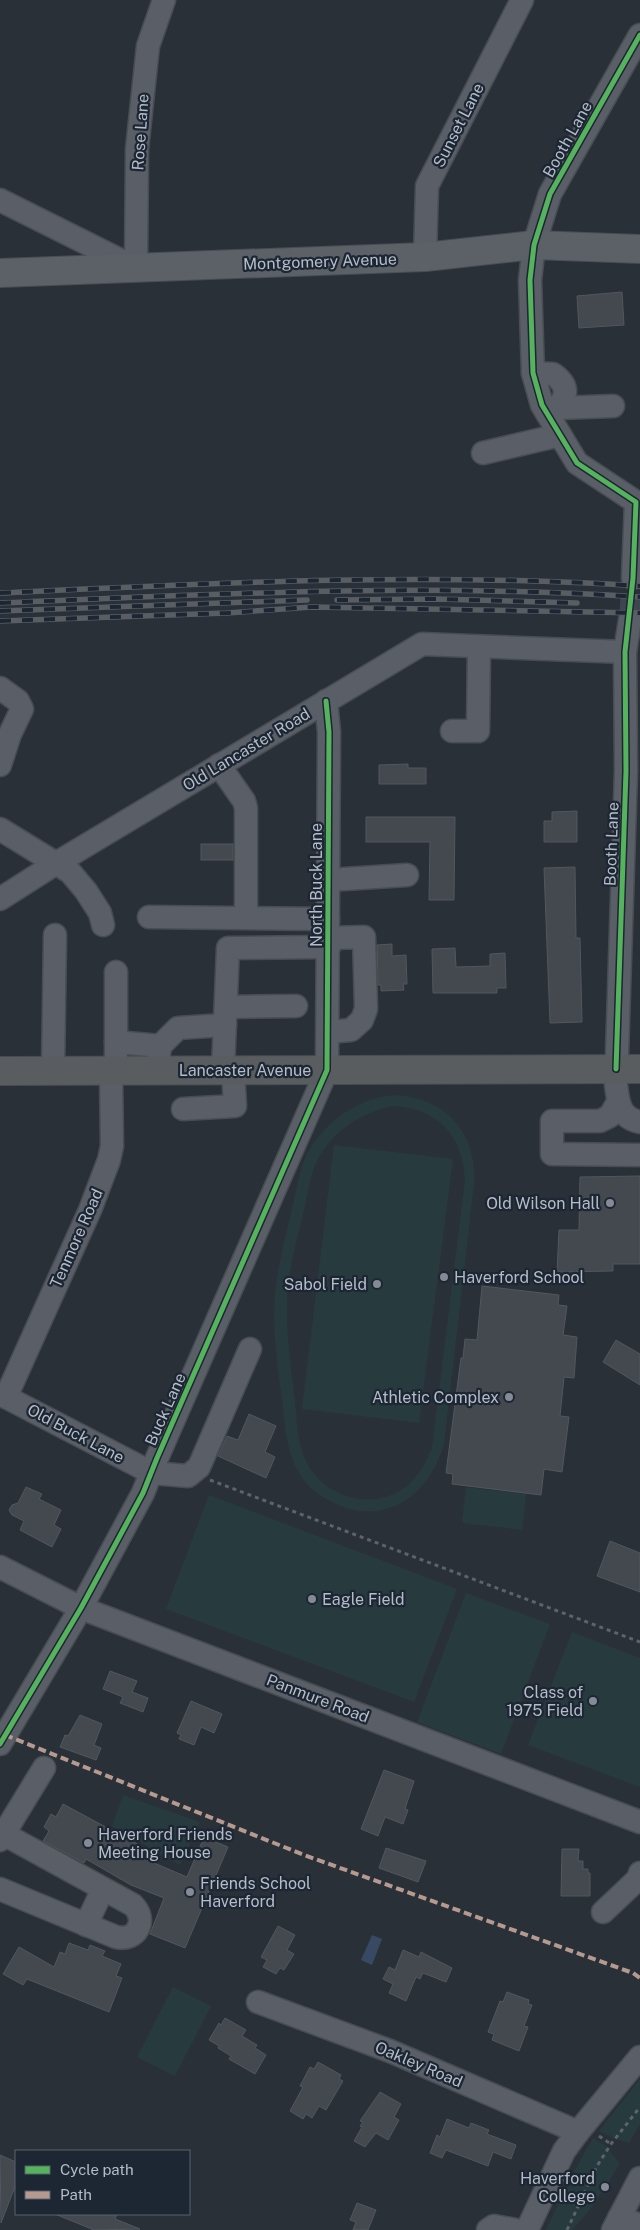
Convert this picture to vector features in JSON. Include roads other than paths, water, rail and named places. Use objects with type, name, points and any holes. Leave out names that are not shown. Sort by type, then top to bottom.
[{"type":"highway","name":"Lancaster Avenue","points":[[0,1071],[113,1071],[159,1058],[228,1070],[628,1069]]},
{"type":"main road","name":"Montgomery Avenue","points":[[0,274],[425,257],[534,245],[640,248]]},
{"type":"street","name":"Rose Lane","points":[[136,268],[137,149],[148,46],[164,0]]},
{"type":"street","name":"Sunset Lane","points":[[425,257],[427,186],[522,0]]},
{"type":"street","name":"Booth Lane","points":[[633,578],[638,501],[577,464],[560,435],[553,410],[542,405],[533,374],[530,280],[534,245],[550,194],[640,36]]},
{"type":"street","points":[[0,200],[136,268]]},
{"type":"street","points":[[553,410],[613,406]]},
{"type":"street","points":[[483,453],[560,435]]},
{"type":"street","name":"Booth Lane","points":[[618,1102],[628,1069],[633,772],[625,652],[630,620]]},
{"type":"street","name":"Old Lancaster Road","points":[[0,899],[326,700],[422,644],[625,652]]},
{"type":"street","points":[[452,731],[478,731],[479,646]]},
{"type":"street","points":[[0,688],[18,701],[22,709],[10,734],[0,765]]},
{"type":"street","name":"North Buck Lane","points":[[326,700],[329,732],[327,1070]]},
{"type":"street","points":[[219,765],[244,801],[246,808],[246,917]]},
{"type":"street","points":[[0,829],[70,872],[86,891],[100,913],[103,925]]},
{"type":"street","points":[[329,880],[407,875]]},
{"type":"street","points":[[149,917],[246,917],[328,935],[364,937],[366,1008],[362,1020],[351,1030],[328,1032]]},
{"type":"street","points":[[53,1071],[55,935]]},
{"type":"street","points":[[183,1108],[242,1110],[228,1070],[225,1016],[228,948],[328,935]]},
{"type":"street","name":"Tenmore Road","points":[[3,1395],[90,1210],[112,1146],[113,1071],[116,1042],[116,972]]},
{"type":"street","points":[[116,1042],[159,1058],[178,1028],[225,1016],[296,1006]]},
{"type":"street","name":"Buck Lane","points":[[0,1744],[81,1608],[152,1473],[160,1450],[327,1070]]},
{"type":"street","points":[[618,1102],[626,1118],[640,1122]]},
{"type":"street","points":[[618,1102],[610,1116],[600,1121],[552,1121],[552,1154],[640,1155]]},
{"type":"street","points":[[152,1473],[188,1476],[199,1467],[250,1349]]},
{"type":"street","name":"Old Buck Lane","points":[[3,1395],[152,1473]]},
{"type":"street","name":"Panmure Road","points":[[0,1567],[81,1608],[640,1822]]},
{"type":"street","points":[[0,1889],[122,1938],[128,1937],[137,1931],[141,1920],[137,1910],[103,1889],[2,1836],[44,1768]]},
{"type":"street","points":[[603,1912],[638,1878],[640,1873]]},
{"type":"street","points":[[86,1925],[103,1889]]},
{"type":"street","name":"Oakley Road","points":[[258,2002],[390,2051],[585,2131]]},
{"type":"street","points":[[527,2230],[564,2151],[585,2131],[640,2057]]},
{"type":"street","points":[[640,2178],[616,2224],[640,2225]]},
{"type":"street","points":[[488,2230],[494,2226],[516,2230]]},
{"type":"water","points":[[372,1935],[382,1939],[372,1965],[361,1960]]},
{"type":"tunnel","points":[[630,620],[633,578]]},
{"type":"railway","points":[[0,593],[320,580],[400,579],[560,582],[640,586]]},
{"type":"railway","points":[[0,603],[240,593],[400,590],[560,593],[640,597]]},
{"type":"railway","points":[[337,600],[437,599],[577,603]]},
{"type":"railway","points":[[0,611],[307,600]]},
{"type":"railway","points":[[0,621],[227,613],[312,607],[640,613]]},
{"type":"place","name":"Old Wilson Hall","points":[[610,1203]]},
{"type":"place","name":"Haverford School","points":[[444,1277]]},
{"type":"place","name":"Sabol Field","points":[[377,1284]]},
{"type":"place","name":"Athletic Complex","points":[[509,1397]]},
{"type":"place","name":"Eagle Field","points":[[312,1599]]},
{"type":"place","name":"Class of 1975 Field","points":[[593,1701]]},
{"type":"place","name":"Haverford Friends Meeting House","points":[[88,1843]]},
{"type":"place","name":"Friends School Haverford","points":[[190,1892]]},
{"type":"place","name":"Haverford College","points":[[605,2187]]}]
